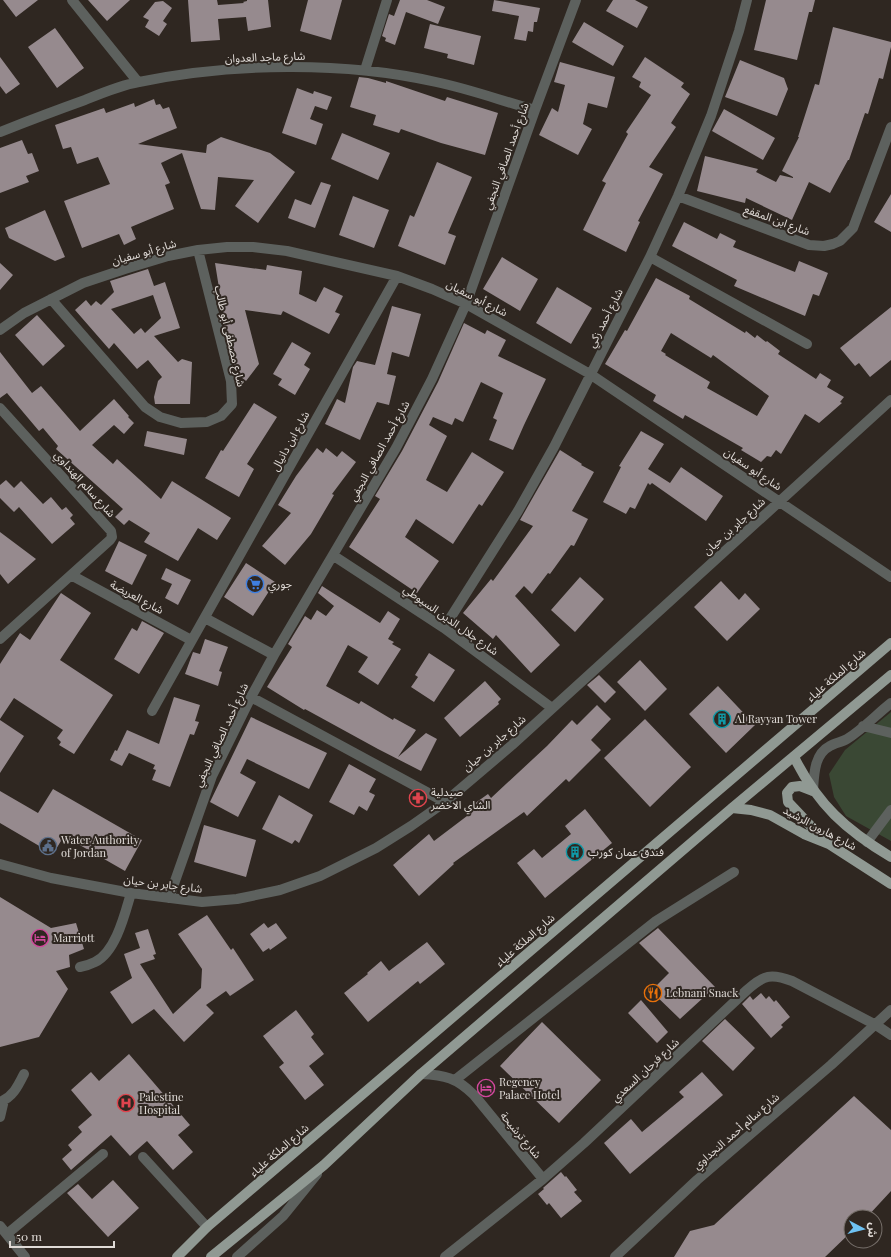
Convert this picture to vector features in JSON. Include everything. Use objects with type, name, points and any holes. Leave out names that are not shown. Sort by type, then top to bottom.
[{"type":"main road","name":"شارع الملكة علياء","points":[[177,1257],[207,1227],[891,643]]},
{"type":"main road","points":[[212,1257],[324,1165],[421,1074],[732,808],[891,675]]},
{"type":"main road","name":"شارع هارون الرشيد","points":[[794,757],[804,777],[826,807],[854,832],[891,857]]},
{"type":"main road","points":[[813,791],[800,786],[792,787],[787,793],[788,802],[829,844]]},
{"type":"main road","name":"شارع هارون الرشيد","points":[[732,808],[751,810],[770,815],[804,834],[829,844],[891,884]]},
{"type":"street","points":[[72,0],[138,82]]},
{"type":"street","points":[[365,70],[387,0]]},
{"type":"street","name":"شارع أحمد الصافي النجفي","points":[[169,898],[212,776],[274,655],[334,556],[396,448],[432,379],[466,304],[576,0]]},
{"type":"street","name":"شارع أحمد زكي","points":[[444,628],[518,511],[554,446],[650,257],[678,196],[711,116],[739,31],[747,0]]},
{"type":"street","name":"شارع ماجد العدوان","points":[[0,132],[98,95],[138,82],[229,69],[288,67],[365,70],[437,82],[535,110]]},
{"type":"street","name":"شارع ابن المقفع","points":[[678,196],[810,244],[824,246],[833,244],[840,241],[853,228],[891,127]]},
{"type":"street","name":"شارع أبو سفيان","points":[[0,330],[24,313],[84,284],[125,269],[168,256],[198,250],[253,246],[287,251],[397,276],[466,304],[590,374],[891,577]]},
{"type":"street","name":"شارع مصطفى أبو طالب","points":[[52,299],[145,407],[160,417],[181,423],[207,422],[221,416],[232,404],[231,382],[198,250]]},
{"type":"street","points":[[650,257],[807,344]]},
{"type":"street","name":"شارع ابن دانيال","points":[[152,711],[397,276]]},
{"type":"street","name":"شارع جابر بن حيان","points":[[0,864],[51,878],[131,893],[202,902],[237,899],[280,890],[320,876],[376,848],[445,802],[512,745],[891,400]]},
{"type":"street","name":"شارع سالم الهنداوي","points":[[0,408],[111,531],[112,534],[110,540],[0,639]]},
{"type":"street","name":"شارع جلال الدين السيوطي","points":[[334,556],[444,628],[552,708]]},
{"type":"street","name":"شارع العريضة","points":[[71,575],[191,640]]},
{"type":"street","points":[[205,618],[274,655]]},
{"type":"street","points":[[252,697],[445,802]]},
{"type":"street","points":[[813,791],[814,771],[819,756],[828,747],[847,739],[891,703]]},
{"type":"street","points":[[863,726],[891,732]]},
{"type":"street","points":[[867,842],[891,810]]},
{"type":"street","points":[[455,1080],[656,921],[734,872]]},
{"type":"street","points":[[80,967],[96,962],[111,947],[131,893]]},
{"type":"street","name":"شارع فرحان السعدي","points":[[445,1257],[543,1179],[584,1144],[747,990],[763,977],[777,976],[792,980],[876,1025],[891,1035]]},
{"type":"street","name":"شارع سالم أحمد النجداوي","points":[[615,1257],[697,1180],[876,1025],[891,1010]]},
{"type":"street","points":[[0,1117],[2,1101],[17,1089],[24,1074]]},
{"type":"street","name":"شارع ترشيحة","points":[[421,1074],[439,1075],[455,1080],[474,1095],[543,1179]]},
{"type":"street","points":[[25,1257],[3,1230],[103,1154]]},
{"type":"street","points":[[143,1157],[207,1227]]},
{"type":"street","points":[[237,1257],[283,1216],[324,1165]]},
{"type":"green space","points":[[891,712],[891,841],[846,816],[834,797],[829,774],[845,750]]},
{"type":"building","points":[[3,0],[38,0],[16,17]]},
{"type":"building","points":[[88,0],[130,0],[107,21]]},
{"type":"building","points":[[188,0],[217,0],[218,5],[244,3],[243,2],[247,0],[268,0],[271,27],[248,31],[246,17],[218,19],[220,40],[191,42]]},
{"type":"building","points":[[308,0],[342,0],[331,40],[300,31]]},
{"type":"building","points":[[400,0],[427,0],[445,7],[438,24],[406,12],[395,45],[385,41],[386,38],[382,36],[389,14],[394,16]]},
{"type":"building","points":[[494,0],[540,8],[537,22],[534,22],[533,32],[528,31],[526,41],[514,39],[519,16],[492,11]]},
{"type":"building","points":[[613,0],[635,0],[648,7],[637,28],[606,11]]},
{"type":"building","points":[[766,0],[815,0],[812,12],[809,12],[797,60],[754,50]]},
{"type":"building","points":[[163,1],[172,8],[163,21],[167,24],[159,36],[145,27],[149,20],[143,17],[155,2]]},
{"type":"building","points":[[584,22],[624,46],[613,66],[572,42]]},
{"type":"building","points":[[430,24],[481,36],[474,65],[447,58],[448,54],[424,48]]},
{"type":"building","points":[[833,27],[891,42],[891,47],[883,79],[879,78],[868,114],[865,113],[849,160],[830,193],[809,182],[792,220],[746,198],[745,203],[697,191],[705,156],[758,169],[756,172],[776,182],[780,175],[793,178],[782,171],[799,137],[815,84],[819,85]]},
{"type":"building","points":[[55,28],[84,68],[57,88],[28,47]]},
{"type":"building","points":[[0,57],[20,84],[6,94],[0,86]]},
{"type":"building","points":[[645,57],[684,83],[681,87],[690,94],[671,123],[676,127],[649,167],[663,174],[638,221],[640,222],[626,252],[583,230],[606,183],[602,181],[628,134],[626,132],[651,95],[639,87],[641,82],[632,77]]},
{"type":"building","points":[[740,60],[784,78],[788,89],[777,116],[725,97]]},
{"type":"building","points":[[560,62],[615,77],[607,108],[588,103],[583,124],[592,129],[578,155],[539,135],[552,108],[558,112],[565,85],[554,82]]},
{"type":"building","points":[[359,77],[386,83],[386,81],[445,101],[447,97],[498,113],[485,155],[441,143],[401,129],[399,133],[373,125],[376,115],[350,107]]},
{"type":"building","points":[[297,88],[313,94],[314,91],[332,97],[327,110],[315,106],[310,119],[323,124],[316,145],[282,133]]},
{"type":"building","points":[[154,99],[156,105],[160,104],[163,109],[169,107],[177,128],[138,144],[206,153],[207,145],[221,137],[270,153],[295,172],[258,223],[235,206],[254,180],[218,177],[215,210],[201,209],[182,153],[161,163],[170,183],[165,185],[174,209],[131,227],[136,239],[124,245],[119,234],[82,248],[64,201],[110,184],[98,157],[77,164],[71,147],[63,149],[55,125],[104,108],[106,113],[134,103],[135,107]]},
{"type":"building","points":[[724,109],[775,138],[763,160],[712,131]]},
{"type":"building","points":[[342,133],[390,153],[378,180],[331,159]]},
{"type":"building","points":[[22,140],[28,154],[32,153],[39,171],[26,176],[29,182],[0,193],[0,148]]},
{"type":"building","points":[[437,162],[472,177],[448,233],[456,236],[445,265],[398,246],[410,215],[414,217]]},
{"type":"building","points":[[321,182],[331,185],[315,228],[288,218],[295,199],[311,205]]},
{"type":"building","points":[[891,194],[891,232],[874,222]]},
{"type":"building","points":[[353,196],[389,210],[374,248],[339,235]]},
{"type":"building","points":[[45,210],[65,257],[55,261],[9,238],[5,228]]},
{"type":"building","points":[[684,222],[717,239],[720,233],[736,241],[733,247],[795,272],[799,261],[828,273],[819,296],[813,294],[805,316],[734,286],[737,280],[672,246]]},
{"type":"building","points":[[502,257],[538,279],[520,311],[483,289]]},
{"type":"building","points":[[0,263],[13,275],[0,290]]},
{"type":"building","points":[[215,263],[266,270],[267,265],[302,271],[299,294],[316,302],[324,287],[343,296],[335,312],[340,314],[329,334],[283,311],[281,315],[245,310],[259,364],[246,381],[236,373],[221,314],[223,313]]},
{"type":"building","points":[[148,269],[154,286],[165,282],[180,328],[154,336],[178,362],[182,359],[192,362],[190,404],[155,404],[154,397],[158,381],[162,377],[148,360],[137,369],[114,343],[109,349],[75,310],[86,300],[91,306],[96,301],[101,305],[114,292],[110,281]],"holes":[[[153,295],[161,318],[145,333],[141,328],[134,334],[111,309]]]},
{"type":"building","points":[[656,278],[690,296],[689,299],[745,333],[746,331],[755,338],[757,335],[766,342],[767,341],[780,351],[778,354],[816,379],[820,373],[831,380],[827,387],[844,397],[840,402],[842,403],[819,423],[805,414],[781,454],[776,450],[771,457],[767,456],[761,462],[741,450],[743,448],[685,415],[683,419],[653,401],[656,395],[605,364],[625,330],[627,331]],"holes":[[[671,333],[711,358],[713,355],[769,396],[757,416],[707,388],[710,382],[665,355],[666,354],[661,351]]]},
{"type":"building","points":[[557,287],[592,308],[571,344],[536,323]]},
{"type":"building","points":[[392,306],[421,314],[409,357],[392,352],[387,374],[396,376],[389,405],[377,402],[360,440],[325,424],[337,399],[345,403],[353,367],[357,361],[375,365]]},
{"type":"building","points":[[891,307],[891,360],[870,377],[859,363],[855,366],[840,348]]},
{"type":"building","points":[[37,315],[65,346],[43,366],[15,335]]},
{"type":"building","points":[[464,323],[485,334],[487,330],[506,340],[498,356],[546,379],[513,450],[489,440],[497,420],[493,418],[503,393],[481,382],[463,422],[455,418],[452,425],[433,417],[429,425],[447,436],[426,480],[447,492],[472,452],[504,472],[482,506],[479,504],[453,544],[416,519],[405,537],[439,561],[417,593],[349,547],[380,499],[375,496],[402,451],[438,382]]},
{"type":"building","points":[[292,342],[311,353],[304,365],[310,369],[295,395],[278,385],[282,379],[273,374]]},
{"type":"building","points":[[0,352],[32,393],[41,386],[80,431],[114,399],[134,423],[124,434],[114,425],[92,445],[113,464],[117,459],[161,499],[172,481],[231,518],[217,540],[198,528],[178,561],[144,542],[150,533],[129,520],[124,525],[115,517],[123,509],[56,449],[58,446],[43,428],[39,431],[7,393],[0,398]]},
{"type":"building","points":[[254,403],[277,417],[247,464],[254,469],[239,497],[205,478],[221,450],[223,451]]},
{"type":"building","points":[[147,431],[187,439],[184,455],[144,446]]},
{"type":"building","points":[[641,431],[664,444],[648,469],[670,483],[681,467],[723,496],[706,521],[652,483],[650,485],[648,483],[635,509],[630,507],[626,514],[603,502],[621,467],[619,466]]},
{"type":"building","points":[[317,448],[323,453],[326,448],[337,457],[342,451],[356,462],[332,494],[334,495],[311,534],[285,565],[262,546],[291,513],[278,505],[296,476]]},
{"type":"building","points":[[560,450],[594,472],[572,511],[588,519],[574,546],[571,545],[550,574],[548,573],[532,594],[524,586],[515,596],[560,645],[531,673],[496,635],[493,639],[463,613],[491,579],[493,581],[533,526],[520,520]]},
{"type":"building","points":[[6,480],[14,488],[21,481],[43,504],[51,497],[62,510],[66,507],[73,515],[70,518],[75,524],[52,544],[19,507],[14,512],[0,498],[0,485]]},
{"type":"building","points":[[0,532],[36,559],[8,584],[0,574]]},
{"type":"building","points":[[119,541],[147,555],[132,585],[105,571]]},
{"type":"building","points":[[246,563],[275,582],[253,616],[224,597]]},
{"type":"building","points":[[166,568],[191,580],[178,605],[165,598],[172,584],[161,579]]},
{"type":"building","points":[[580,577],[604,599],[575,632],[551,610]]},
{"type":"building","points":[[721,581],[739,600],[745,593],[760,609],[727,641],[694,607]]},
{"type":"building","points":[[322,586],[380,623],[388,611],[400,619],[388,639],[394,642],[392,644],[401,649],[378,685],[358,672],[368,657],[348,645],[326,686],[359,704],[361,701],[393,720],[394,718],[416,730],[398,757],[426,733],[437,739],[421,771],[305,709],[304,710],[267,687],[292,647],[288,644],[305,616],[311,620],[317,610],[326,616],[334,606],[318,593]]},
{"type":"building","points":[[61,593],[91,613],[60,660],[113,695],[74,754],[59,745],[61,742],[57,738],[63,730],[14,698],[0,719],[0,664],[20,633],[30,640]]},
{"type":"building","points":[[142,621],[164,633],[139,674],[114,659],[132,628],[137,631]]},
{"type":"building","points":[[205,639],[228,647],[219,671],[222,672],[218,686],[185,674],[193,652],[200,654]]},
{"type":"building","points":[[429,653],[455,670],[434,702],[411,687],[418,677],[415,675]]},
{"type":"building","points":[[640,660],[667,689],[645,711],[617,682]]},
{"type":"building","points":[[599,675],[616,692],[605,703],[587,685]]},
{"type":"building","points":[[485,681],[501,699],[498,702],[499,704],[460,737],[444,718]]},
{"type":"building","name":"Al Rayyan Tower","points":[[718,686],[755,725],[726,753],[689,714]]},
{"type":"building","points":[[174,697],[200,705],[195,721],[199,722],[194,735],[190,734],[170,787],[152,780],[156,770],[153,769],[155,765],[129,753],[122,766],[110,760],[115,750],[117,751],[127,730],[159,744]]},
{"type":"building","points":[[597,705],[611,719],[591,740],[601,750],[569,782],[566,779],[527,816],[524,812],[453,863],[454,864],[419,896],[393,865],[429,834],[434,841],[467,816],[464,811],[488,794],[491,798],[547,746],[572,720],[577,725]]},
{"type":"building","points":[[251,717],[327,753],[309,789],[247,759],[240,773],[256,782],[238,817],[210,802]]},
{"type":"building","points":[[645,719],[691,767],[650,807],[604,758]]},
{"type":"building","points":[[0,720],[24,736],[0,773]]},
{"type":"building","points":[[349,764],[376,779],[369,792],[375,795],[367,811],[359,806],[354,815],[329,802]]},
{"type":"building","points":[[53,789],[142,840],[125,871],[64,836],[53,854],[0,823],[0,791],[38,813]]},
{"type":"building","points":[[279,795],[313,815],[299,843],[295,840],[292,844],[262,829]]},
{"type":"building","name":"فندق عمان كورب","points":[[585,809],[612,843],[545,898],[517,863],[534,849],[542,858],[571,834],[565,826]]},
{"type":"building","points":[[204,825],[256,840],[246,877],[194,862]]},
{"type":"building","points":[[0,897],[51,928],[76,923],[84,949],[69,955],[70,967],[56,971],[68,989],[39,1037],[0,1047]]},
{"type":"building","points":[[207,915],[231,950],[233,948],[254,980],[230,996],[226,991],[206,1005],[214,1013],[184,1042],[154,1009],[132,1024],[110,992],[132,978],[124,954],[140,948],[135,933],[148,929],[156,954],[153,955],[155,959],[140,964],[173,1014],[201,988],[202,969],[178,934]]},
{"type":"building","points":[[264,923],[268,928],[276,923],[287,938],[270,950],[269,948],[263,952],[250,934]]},
{"type":"building","points":[[658,928],[715,987],[680,1019],[651,991],[669,973],[639,943]]},
{"type":"building","points":[[427,942],[445,964],[420,984],[418,981],[368,1022],[344,993],[368,974],[367,973],[381,961],[389,971]]},
{"type":"building","points":[[761,993],[766,999],[769,996],[774,1002],[776,1000],[790,1017],[781,1025],[783,1027],[771,1038],[742,1004],[750,996],[753,1000]]},
{"type":"building","points":[[641,1000],[668,1032],[657,1043],[628,1013]]},
{"type":"building","points":[[296,1010],[314,1034],[311,1037],[324,1054],[309,1066],[324,1085],[305,1100],[279,1067],[284,1063],[263,1036]]},
{"type":"building","points":[[725,1019],[755,1048],[733,1071],[702,1041]]},
{"type":"building","points":[[542,1022],[601,1080],[559,1123],[500,1066]]},
{"type":"building","name":"Palestine Hospital","points":[[129,1054],[190,1125],[178,1135],[193,1152],[173,1170],[147,1141],[130,1156],[111,1135],[71,1170],[62,1159],[72,1150],[68,1145],[82,1132],[78,1127],[92,1115],[71,1090],[91,1072],[99,1081]]},
{"type":"building","points":[[702,1072],[723,1095],[630,1174],[604,1143],[631,1119],[642,1132],[684,1097],[679,1092]]},
{"type":"building","points":[[854,1096],[891,1130],[891,1191],[874,1209],[843,1209],[843,1240],[825,1257],[674,1257],[690,1231],[714,1225]]},
{"type":"building","points":[[561,1172],[577,1190],[574,1192],[582,1201],[561,1218],[549,1203],[547,1205],[538,1194]]},
{"type":"building","points":[[113,1180],[139,1208],[108,1237],[67,1193],[78,1184],[92,1199]]},
{"type":"place","name":"جوري","points":[[255,584]]},
{"type":"place","name":"Al Rayyan Tower","points":[[722,719]]},
{"type":"place","name":"صيدلية الشاي الاخضر","points":[[418,798]]},
{"type":"place","name":"Water Authority of Jordan","points":[[48,846]]},
{"type":"place","name":"فندق عمان كورب","points":[[575,852]]},
{"type":"place","name":"Marriott","points":[[40,938]]},
{"type":"place","name":"Lebnani Snack","points":[[653,993]]},
{"type":"place","name":"Regency Palace Hotel","points":[[486,1088]]},
{"type":"place","name":"Palestine Hospital","points":[[126,1103]]}]
